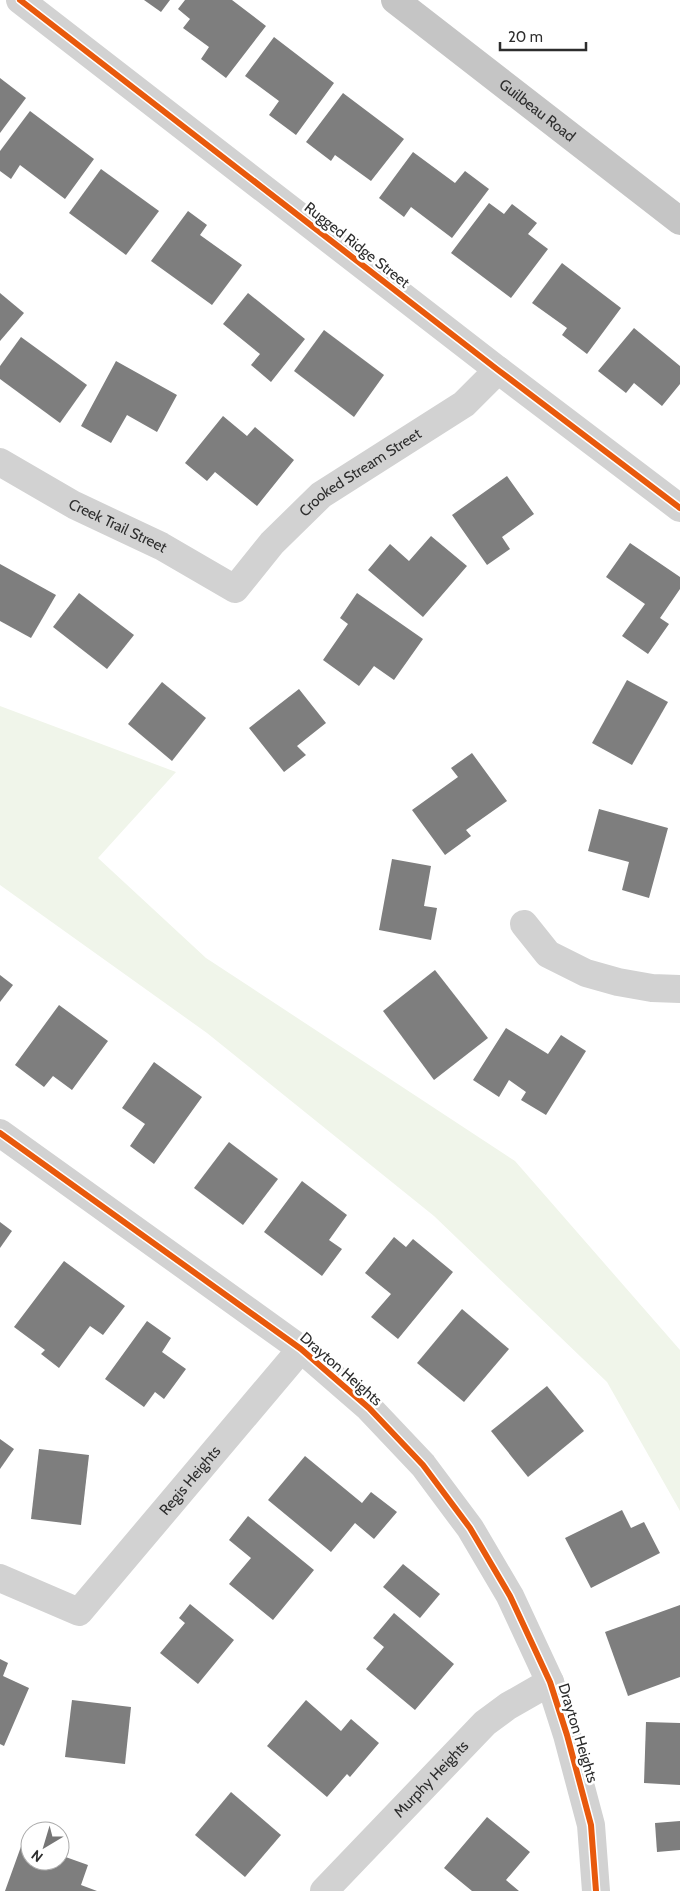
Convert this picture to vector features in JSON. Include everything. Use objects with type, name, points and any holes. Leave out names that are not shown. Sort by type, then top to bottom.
[{"type":"main road","name":"Guilbeau Road","points":[[395,0],[680,221]]},
{"type":"street","name":"Rugged Ridge Street","points":[[20,0],[498,370],[680,508]]},
{"type":"street","name":"Crooked Stream Street","points":[[235,589],[272,542],[322,495],[464,404],[498,370]]},
{"type":"street","name":"Creek Trail Street","points":[[0,462],[74,505],[161,546],[235,589]]},
{"type":"street","points":[[524,924],[548,954],[586,973],[618,982],[652,988],[680,989]]},
{"type":"street","name":"Drayton Heights","points":[[0,1134],[300,1349],[369,1408],[423,1466],[470,1528],[510,1596],[550,1682],[567,1735],[591,1825],[596,1891]]},
{"type":"street","name":"Regis Heights","points":[[0,1578],[79,1612],[300,1349]]},
{"type":"street","name":"Murphy Heights","points":[[324,1891],[485,1723],[508,1706],[550,1682]]},
{"type":"shaded area","points":[[0,706],[176,772],[98,858],[206,958],[515,1161],[680,1350],[680,1511],[607,1382],[434,1216],[207,1033],[0,885]]},
{"type":"building","points":[[144,0],[170,0],[161,12]]},
{"type":"building","points":[[185,0],[232,0],[266,26],[226,78],[201,59],[209,47],[183,28],[190,19],[178,9]]},
{"type":"building","points":[[274,37],[334,83],[296,135],[269,115],[279,101],[245,76]]},
{"type":"building","points":[[0,78],[26,98],[0,133]]},
{"type":"building","points":[[343,93],[404,139],[371,181],[335,155],[331,161],[306,142]]},
{"type":"building","points":[[30,111],[94,159],[65,199],[20,165],[11,179],[0,171],[0,151]]},
{"type":"building","points":[[413,152],[455,183],[465,171],[489,189],[452,238],[411,207],[404,217],[379,198]]},
{"type":"building","points":[[101,169],[159,211],[126,255],[69,213]]},
{"type":"building","points":[[489,203],[504,214],[512,204],[537,223],[528,234],[548,249],[511,298],[451,253]]},
{"type":"building","points":[[188,211],[207,225],[200,235],[242,265],[212,305],[151,261]]},
{"type":"building","points":[[562,263],[621,308],[587,354],[562,335],[567,328],[532,303]]},
{"type":"building","points":[[0,293],[24,313],[0,341]]},
{"type":"building","points":[[248,293],[305,339],[271,382],[251,365],[260,354],[223,324]]},
{"type":"building","points":[[634,328],[680,366],[680,384],[662,406],[634,383],[626,393],[598,371]]},
{"type":"building","points":[[324,330],[384,375],[354,417],[294,371]]},
{"type":"building","points":[[21,337],[87,385],[60,423],[0,379],[0,366]]},
{"type":"building","points":[[116,361],[177,395],[157,432],[127,415],[111,443],[81,426]]},
{"type":"building","points":[[223,416],[247,436],[255,427],[294,460],[257,506],[215,472],[207,481],[185,463]]},
{"type":"building","points":[[507,476],[534,514],[502,537],[510,549],[487,565],[452,515]]},
{"type":"building","points":[[431,536],[467,566],[423,617],[368,570],[390,544],[409,561]]},
{"type":"building","points":[[630,543],[680,577],[680,589],[660,618],[669,624],[648,654],[622,636],[645,604],[606,577]]},
{"type":"building","points":[[0,564],[56,595],[31,638],[0,621]]},
{"type":"building","points":[[79,593],[134,635],[107,669],[53,627]]},
{"type":"building","points":[[357,593],[423,639],[394,680],[374,666],[359,686],[323,660],[348,624],[340,618]]},
{"type":"building","points":[[627,680],[668,702],[632,765],[592,743]]},
{"type":"building","points":[[162,682],[206,718],[172,761],[128,724]]},
{"type":"building","points":[[299,689],[326,723],[297,746],[306,755],[284,772],[249,728]]},
{"type":"building","points":[[472,753],[507,801],[466,830],[471,836],[445,855],[412,810],[458,777],[451,768]]},
{"type":"building","points":[[599,809],[668,828],[649,898],[622,890],[629,862],[588,851]]},
{"type":"building","points":[[392,859],[431,866],[424,906],[437,908],[431,940],[379,930]]},
{"type":"building","points":[[435,970],[488,1038],[434,1080],[383,1011]]},
{"type":"building","points":[[0,975],[13,985],[0,1002]]},
{"type":"building","points":[[59,1005],[108,1041],[72,1090],[53,1076],[44,1087],[15,1065]]},
{"type":"building","points":[[506,1028],[548,1054],[561,1035],[586,1051],[546,1115],[521,1100],[526,1092],[509,1080],[499,1097],[473,1080]]},
{"type":"building","points":[[154,1062],[202,1097],[154,1164],[130,1146],[145,1124],[122,1108]]},
{"type":"building","points":[[229,1142],[278,1179],[243,1225],[194,1188]]},
{"type":"building","points":[[302,1181],[347,1215],[329,1240],[342,1249],[322,1276],[264,1232]]},
{"type":"building","points":[[0,1222],[12,1231],[0,1248]]},
{"type":"building","points":[[394,1237],[406,1247],[413,1239],[453,1272],[398,1339],[371,1317],[391,1294],[365,1273]]},
{"type":"building","points":[[64,1261],[125,1306],[103,1335],[90,1326],[59,1368],[41,1354],[45,1350],[14,1327]]},
{"type":"building","points":[[462,1309],[509,1349],[464,1402],[417,1363]]},
{"type":"building","points":[[147,1321],[171,1338],[162,1352],[186,1369],[164,1399],[155,1392],[144,1407],[105,1379]]},
{"type":"building","points":[[547,1386],[584,1431],[528,1477],[491,1431]]},
{"type":"building","points":[[0,1439],[14,1449],[0,1469]]},
{"type":"building","points":[[39,1449],[89,1455],[81,1525],[31,1519]]},
{"type":"building","points":[[305,1456],[362,1503],[371,1492],[397,1512],[374,1539],[355,1523],[331,1552],[268,1500]]},
{"type":"building","points":[[622,1510],[631,1528],[644,1522],[660,1553],[591,1588],[565,1538]]},
{"type":"building","points":[[248,1516],[314,1570],[273,1620],[229,1584],[251,1558],[229,1540]]},
{"type":"building","points":[[403,1564],[440,1594],[420,1618],[383,1587]]},
{"type":"building","points":[[190,1604],[234,1640],[198,1684],[160,1653],[185,1623],[179,1618]]},
{"type":"building","points":[[680,1605],[680,1677],[628,1696],[605,1632]]},
{"type":"building","points":[[394,1613],[454,1664],[415,1710],[366,1669],[384,1647],[373,1638]]},
{"type":"building","points":[[0,1659],[8,1663],[3,1676],[29,1688],[4,1746],[0,1744]]},
{"type":"building","points":[[72,1700],[131,1707],[125,1764],[65,1757]]},
{"type":"building","points":[[306,1700],[341,1731],[351,1719],[379,1743],[350,1777],[347,1774],[327,1797],[267,1746]]},
{"type":"building","points":[[646,1722],[680,1723],[680,1785],[644,1783]]},
{"type":"building","points":[[231,1792],[281,1835],[245,1877],[195,1835]]},
{"type":"building","points":[[487,1817],[530,1852],[506,1880],[519,1891],[472,1891],[444,1868]]},
{"type":"building","points":[[680,1821],[680,1850],[657,1852],[655,1823]]},
{"type":"building","points":[[20,1849],[20,1871],[70,1871],[70,1859],[88,1865],[81,1885],[97,1891],[5,1891]]},
{"type":"cycle path","points":[[20,0],[498,370],[680,508]]},
{"type":"cycle path","points":[[0,1133],[301,1349],[369,1408],[423,1465],[470,1528],[510,1596],[550,1682],[567,1735],[591,1825],[596,1891]]}]
